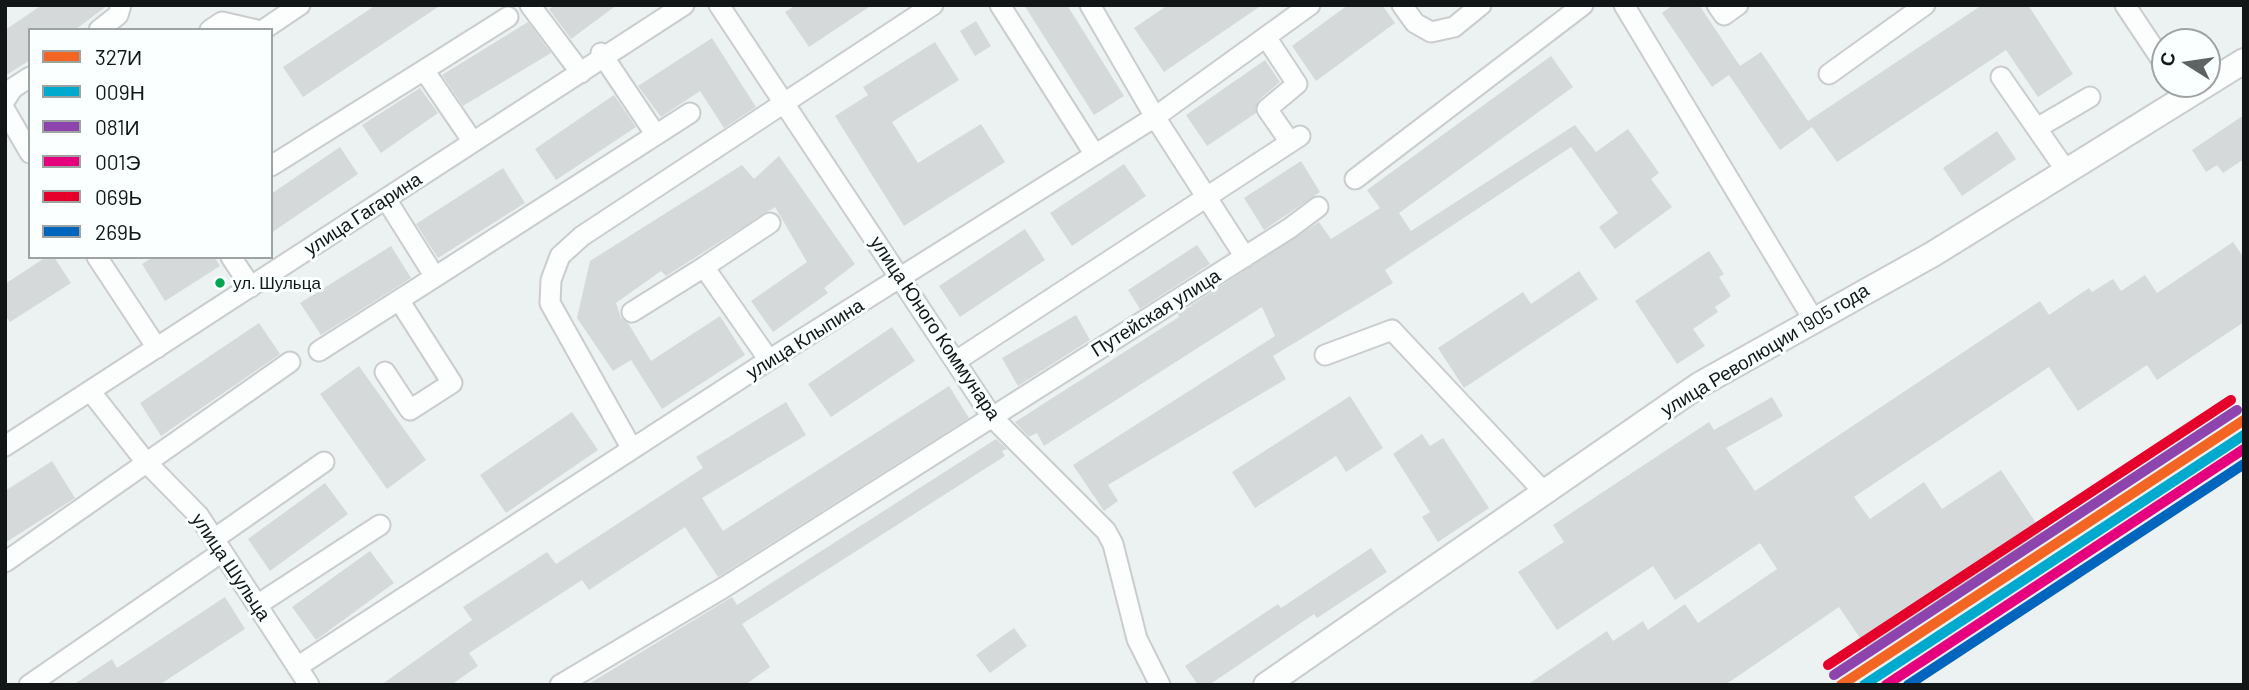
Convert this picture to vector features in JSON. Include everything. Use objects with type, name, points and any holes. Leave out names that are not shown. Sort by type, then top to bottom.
[{"type":"main road","name":"улица Революции 1905 года","points":[[2221,72],[2244,61]]},
{"type":"main road","name":"улица Революции 1905 года","points":[[1266,685],[1699,385],[1933,254],[2067,172],[2172,98]]},
{"type":"street","points":[[266,28],[300,5]]},
{"type":"street","points":[[530,5],[580,73]]},
{"type":"street","name":"улица Гагарина","points":[[5,446],[580,73],[602,55],[684,5]]},
{"type":"street","name":"улица Юного Коммунара","points":[[719,5],[992,417],[1106,531],[1112,544],[1137,639],[1160,685]]},
{"type":"street","points":[[632,449],[550,303],[551,280],[560,256],[582,236],[784,106],[933,5]]},
{"type":"street","points":[[1000,5],[1095,155]]},
{"type":"street","points":[[1090,5],[1155,117],[1245,257]]},
{"type":"street","name":"улица Клыпина","points":[[298,667],[769,360],[903,279],[1155,117],[1310,5]]},
{"type":"street","points":[[1402,5],[1415,23],[1431,32],[1454,27],[1482,5]]},
{"type":"street","points":[[1355,178],[1583,5]]},
{"type":"street","points":[[1624,5],[1814,319]]},
{"type":"street","points":[[1717,5],[1724,15],[1738,5]]},
{"type":"street","points":[[1829,74],[1925,5]]},
{"type":"street","points":[[2125,5],[2151,44]]},
{"type":"street","points":[[102,28],[114,20],[123,7]]},
{"type":"street","points":[[273,165],[508,18]]},
{"type":"street","points":[[213,28],[222,22],[248,28]]},
{"type":"street","points":[[956,361],[1295,139],[1267,110],[1297,84],[1266,37]]},
{"type":"street","points":[[602,55],[656,135]]},
{"type":"street","points":[[424,70],[473,142]]},
{"type":"street","points":[[2001,77],[2067,172]]},
{"type":"street","points":[[5,100],[13,88],[28,78]]},
{"type":"street","points":[[2037,128],[2090,97]]},
{"type":"street","points":[[5,110],[28,149]]},
{"type":"street","points":[[319,351],[690,113]]},
{"type":"street","points":[[386,199],[435,277]]},
{"type":"street","name":"Путейская улица","points":[[560,685],[723,588],[1245,257],[1318,207]]},
{"type":"street","points":[[632,312],[770,223]]},
{"type":"street","points":[[98,259],[156,348]]},
{"type":"street","points":[[232,259],[251,287]]},
{"type":"street","points":[[704,267],[769,360]]},
{"type":"street","points":[[385,372],[410,410],[452,383],[400,300]]},
{"type":"street","points":[[1325,355],[1392,330],[1544,492]]},
{"type":"street","points":[[5,562],[145,461],[290,362]]},
{"type":"street","name":"улица Шульца","points":[[91,392],[145,461],[199,516],[309,685]]},
{"type":"street","points":[[29,685],[218,545],[324,462]]},
{"type":"street","points":[[257,605],[380,525]]},
{"type":"building","points":[[42,5],[108,5],[78,28],[28,28],[28,61],[5,76],[5,30]]},
{"type":"building","points":[[376,5],[441,5],[303,97],[283,67]]},
{"type":"building","points":[[555,5],[617,5],[571,39],[549,9]]},
{"type":"building","points":[[796,5],[872,5],[809,47],[785,12]]},
{"type":"building","points":[[1024,5],[1067,5],[1124,96],[1094,115]]},
{"type":"building","points":[[1168,5],[1262,5],[1164,72],[1134,28]]},
{"type":"building","points":[[1348,5],[1382,5],[1395,23],[1316,81],[1292,46]]},
{"type":"building","points":[[1673,5],[1699,5],[1740,66],[1761,52],[1808,121],[1982,5],[2028,5],[2073,74],[2038,97],[2006,50],[1837,162],[1810,124],[1812,127],[1780,150],[1729,75],[1712,87],[1662,13]]},
{"type":"building","points":[[976,21],[991,46],[975,56],[960,31]]},
{"type":"building","points":[[528,22],[551,53],[463,106],[442,75]]},
{"type":"building","points":[[712,38],[756,107],[724,128],[700,91],[661,117],[638,86]]},
{"type":"building","points":[[935,42],[959,80],[892,122],[918,163],[981,124],[1005,162],[904,226],[835,116],[868,95],[863,87]]},
{"type":"building","points":[[1551,56],[1573,87],[1399,213],[1411,231],[1575,125],[1596,152],[1628,129],[1659,173],[1651,179],[1672,207],[1615,249],[1599,227],[1618,213],[1571,147],[1385,270],[1393,283],[1273,356],[1286,379],[1108,485],[1118,501],[1104,511],[1073,465],[1275,336],[1262,307],[1044,446],[1037,433],[1029,437],[1015,422],[1179,317],[1178,314],[1319,222],[1331,239],[1380,208],[1367,190]]},
{"type":"building","points":[[1265,60],[1280,82],[1259,100],[1256,113],[1207,146],[1186,115]]},
{"type":"building","points":[[420,88],[438,113],[381,153],[362,125]]},
{"type":"building","points":[[614,95],[636,127],[556,180],[535,149]]},
{"type":"building","points":[[2244,115],[2244,159],[2223,173],[2217,165],[2206,172],[2192,150]]},
{"type":"building","points":[[1997,131],[2016,159],[1962,196],[1943,168]]},
{"type":"building","points":[[340,147],[358,174],[273,232],[273,193]]},
{"type":"building","points":[[779,156],[855,264],[824,288],[828,293],[773,332],[751,301],[807,262],[775,207],[666,276],[661,271],[616,303],[621,318],[628,323],[651,361],[720,316],[745,355],[662,409],[631,360],[613,371],[577,318],[590,261],[742,165],[754,179]]},
{"type":"building","points":[[1301,161],[1320,192],[1264,230],[1244,198]]},
{"type":"building","points":[[1124,164],[1146,196],[1072,246],[1050,213]]},
{"type":"building","points":[[503,168],[525,203],[438,258],[416,224]]},
{"type":"building","points":[[1025,229],[1045,260],[960,317],[939,286]]},
{"type":"building","points":[[2233,242],[2244,258],[2244,322],[2157,380],[2147,365],[2078,411],[2049,367],[1854,497],[1870,519],[1924,482],[1942,509],[2001,470],[2042,532],[1868,650],[1839,607],[1725,685],[1527,685],[1607,631],[1613,641],[1643,621],[1648,630],[1685,604],[1698,623],[1777,569],[1760,543],[1675,600],[1653,566],[1557,630],[1518,572],[1564,542],[1553,525],[1709,422],[1714,430],[1772,397],[1783,416],[1726,448],[1755,491],[2040,301],[2049,315],[2089,288],[2092,292],[2113,279],[2121,291],[2145,275],[2157,293]]},
{"type":"building","points":[[1197,245],[1210,264],[1140,309],[1128,290]]},
{"type":"building","points":[[391,246],[411,278],[321,335],[300,303]]},
{"type":"building","points":[[1709,251],[1724,274],[1719,277],[1731,296],[1715,307],[1718,312],[1693,329],[1705,346],[1677,364],[1635,301]]},
{"type":"building","points":[[43,259],[55,259],[71,283],[10,322],[5,315],[5,284]]},
{"type":"building","points":[[150,259],[215,259],[220,266],[165,301],[142,264]]},
{"type":"building","points":[[1579,271],[1598,299],[1464,388],[1438,348],[1523,292],[1531,304]]},
{"type":"building","points":[[1076,315],[1090,340],[1018,386],[1002,358]]},
{"type":"building","points":[[259,323],[280,354],[161,436],[140,403]]},
{"type":"building","points":[[892,327],[915,361],[831,417],[808,384]]},
{"type":"building","points":[[359,366],[426,460],[387,489],[320,394]]},
{"type":"building","points":[[949,386],[969,418],[718,577],[685,527],[589,590],[582,580],[469,653],[478,666],[451,685],[381,685],[472,620],[463,607],[547,552],[556,564],[703,468],[696,457],[786,402],[806,435],[702,498],[723,531]]},
{"type":"building","points":[[1350,396],[1383,448],[1346,472],[1336,456],[1255,508],[1232,472]]},
{"type":"building","points":[[572,412],[598,450],[506,513],[480,475]]},
{"type":"building","points":[[1422,434],[1430,446],[1443,438],[1489,508],[1438,542],[1422,517],[1430,512],[1393,454]]},
{"type":"building","points":[[996,439],[1007,449],[1002,451],[1005,456],[742,624],[770,667],[745,685],[587,685],[732,597],[737,605]]},
{"type":"building","points":[[52,461],[75,498],[5,543],[5,491]]},
{"type":"building","points":[[325,483],[348,514],[270,571],[248,539]]},
{"type":"building","points":[[1371,548],[1387,572],[1317,618],[1314,614],[1209,685],[1198,685],[1185,666],[1278,604],[1281,608]]},
{"type":"building","points":[[370,551],[394,583],[316,640],[292,607]]},
{"type":"building","points":[[225,597],[245,629],[159,685],[73,685],[112,659],[117,668]]},
{"type":"building","points":[[1014,628],[1027,646],[990,673],[976,655]]},
{"type":"transit line","name":"069Ь","points":[[1828,665],[2231,400]]},
{"type":"transit line","name":"081И","points":[[1834,675],[2237,410]]},
{"type":"transit line","name":"327И","points":[[1841,685],[2244,420]]},
{"type":"transit line","name":"009Н","points":[[1864,685],[2244,435]]},
{"type":"transit line","name":"001Э","points":[[1886,685],[2244,449]]},
{"type":"transit line","name":"269Ь","points":[[1908,685],[2244,464]]},
{"type":"place","name":"ул. Шульца","points":[[220,283]]}]
